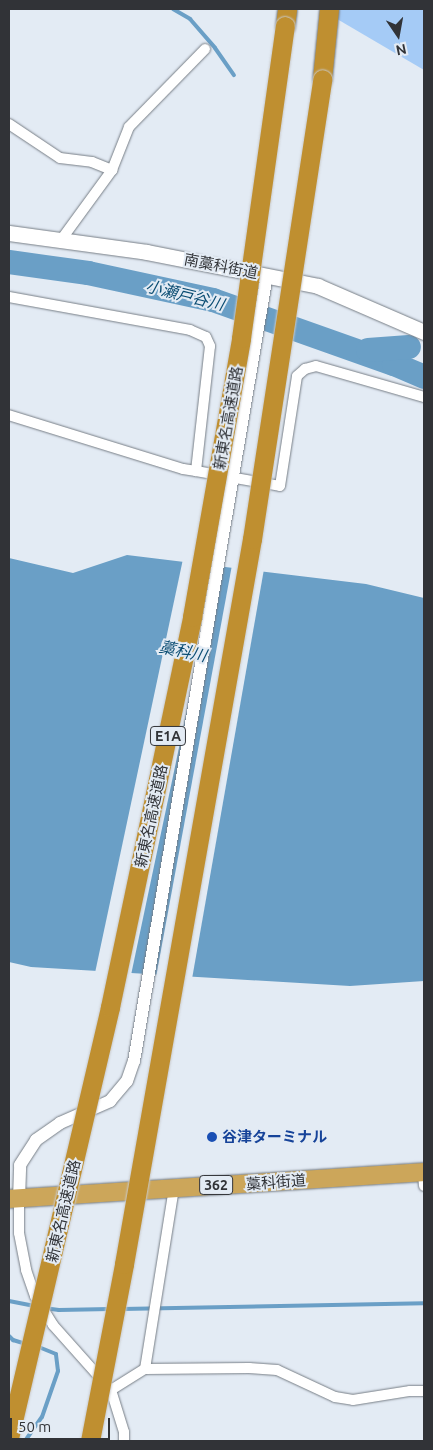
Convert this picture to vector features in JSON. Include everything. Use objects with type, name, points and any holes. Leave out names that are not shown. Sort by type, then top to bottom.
[{"type":"highway","points":[[90,1441],[124,1264],[252,539],[322,78],[329,9]]},
{"type":"highway","name":"新東名高速道路","points":[[9,1438],[112,998],[192,617],[241,338],[286,18]]},
{"type":"highway","name":"藁科街道","points":[[14,1199],[174,1188],[424,1177]]},
{"type":"main road","name":"南藁科街道","points":[[9,233],[147,252],[318,286],[424,332]]},
{"type":"street","points":[[61,240],[112,170],[129,128],[205,50]]},
{"type":"street","points":[[9,124],[60,158],[92,162],[112,170]]},
{"type":"street","points":[[124,1441],[124,1432],[111,1390],[53,1325],[35,1296],[26,1270],[14,1199],[20,1165],[36,1140],[60,1123],[110,1102],[127,1081],[134,1061],[267,275]]},
{"type":"street","points":[[9,297],[190,330],[206,337],[210,346],[210,360],[196,471]]},
{"type":"street","points":[[9,415],[183,469],[280,486],[297,376],[305,369],[316,366],[424,396]]},
{"type":"street","points":[[144,1369],[174,1188]]},
{"type":"street","points":[[111,1390],[144,1369],[248,1368],[277,1370],[335,1397],[353,1400],[410,1391],[424,1391]]},
{"type":"shaded area","points":[[320,9],[424,9],[424,70]]},
{"type":"water","name":"藁科川","points":[[127,555],[366,584],[424,598],[424,981],[350,986],[31,967],[9,962],[9,558],[73,573]]},
{"type":"pier","points":[[183,559],[217,563],[131,975],[95,973]]},
{"type":"pier","points":[[232,565],[264,569],[192,979],[156,977]]},
{"type":"waterway","points":[[173,9],[190,19],[215,48],[234,75]]},
{"type":"waterway","name":"小瀬戸谷川","points":[[9,262],[88,273],[213,300],[394,364],[424,377]]},
{"type":"waterway","name":"小瀬戸谷川","points":[[368,350],[409,347]]},
{"type":"waterway","points":[[9,1301],[35,1306]]},
{"type":"waterway","points":[[122,1309],[424,1303]]},
{"type":"waterway","points":[[44,1308],[59,1310],[110,1309]]},
{"type":"waterway","points":[[9,1336],[13,1340],[26,1344]]},
{"type":"waterway","points":[[25,1441],[42,1417],[58,1371],[56,1354],[36,1346]]},
{"type":"place","name":"谷津ターミナル","points":[[212,1137]]}]
